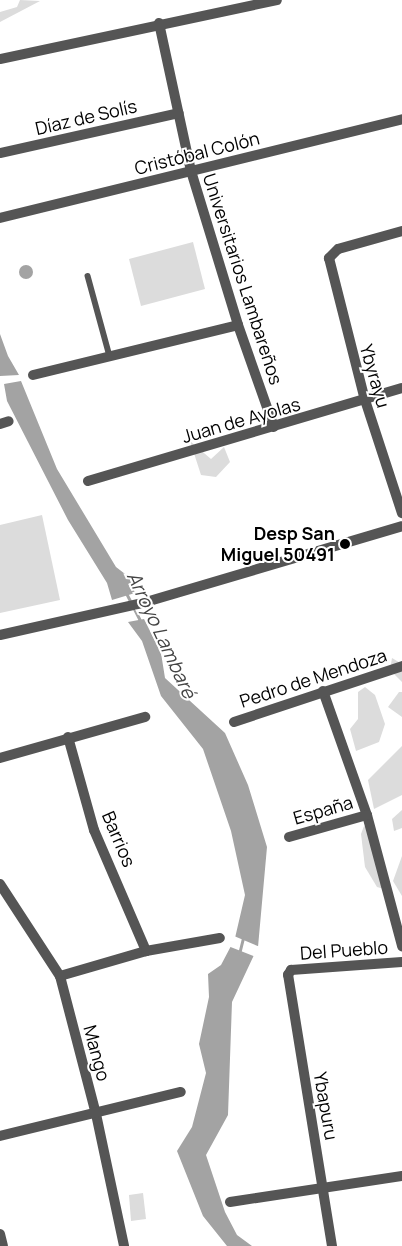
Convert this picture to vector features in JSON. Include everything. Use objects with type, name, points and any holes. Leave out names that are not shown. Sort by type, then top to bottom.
[{"type":"street","points":[[0,59],[159,23],[277,0]]},
{"type":"street","name":"Universitarios Lambareños","points":[[159,23],[191,171],[238,325],[274,427]]},
{"type":"street","name":"Díaz de Solís","points":[[0,153],[179,113]]},
{"type":"street","name":"Cristóbal Colón","points":[[0,218],[402,120]]},
{"type":"street","name":"Ybyrayu","points":[[402,231],[338,249],[329,258],[330,272],[365,400],[402,514]]},
{"type":"street","points":[[33,375],[109,353],[238,325]]},
{"type":"street","name":"Juan de Ayolas","points":[[88,481],[402,388]]},
{"type":"street","points":[[0,635],[146,602],[402,526]]},
{"type":"street","name":"Pedro de Mendoza","points":[[234,722],[402,666]]},
{"type":"street","points":[[323,691],[367,814],[402,946]]},
{"type":"street","points":[[0,758],[68,737],[145,717]]},
{"type":"street","name":"Barrios","points":[[68,737],[94,830],[146,951]]},
{"type":"street","name":"España","points":[[289,837],[367,814]]},
{"type":"street","name":"Mango","points":[[0,884],[60,976],[96,1114],[124,1246]]},
{"type":"street","points":[[60,976],[146,951],[220,938]]},
{"type":"street","name":"Del Pueblo","points":[[289,972],[402,962]]},
{"type":"street","name":"Ybapuru","points":[[289,972],[332,1246]]},
{"type":"street","points":[[0,1136],[181,1092]]},
{"type":"street","points":[[230,1202],[402,1176]]},
{"type":"street","points":[[0,1234],[2,1246]]},
{"type":"lane","points":[[88,276],[109,353]]},
{"type":"shaded area","points":[[20,0],[40,1],[0,22],[0,12],[17,7]]},
{"type":"shaded area","points":[[193,242],[205,289],[141,306],[129,259]]},
{"type":"shaded area","points":[[26,265],[31,267],[33,272],[31,277],[26,279],[21,277],[19,272],[21,267]]},
{"type":"shaded area","points":[[0,334],[8,356],[19,375],[0,376]]},
{"type":"shaded area","points":[[21,381],[57,469],[116,567],[129,577],[135,593],[112,600],[107,583],[68,520],[7,401],[4,384]]},
{"type":"shaded area","points":[[190,441],[211,459],[224,447],[230,462],[216,477],[201,475]]},
{"type":"shaded area","points":[[42,515],[60,600],[0,613],[0,525]]},
{"type":"shaded area","points":[[144,619],[161,653],[165,678],[225,733],[248,785],[267,847],[258,947],[235,938],[245,895],[231,831],[203,749],[161,696],[142,641],[128,622]]},
{"type":"shaded area","points":[[392,658],[402,664],[402,682],[390,670]]},
{"type":"shaded area","points":[[365,687],[375,695],[385,724],[379,742],[356,751],[350,729],[358,719],[358,692]]},
{"type":"shaded area","points":[[399,692],[402,692],[402,717],[388,707]]},
{"type":"shaded area","points":[[402,746],[402,795],[374,809],[368,780]]},
{"type":"shaded area","points":[[402,810],[402,828],[394,831],[392,819]]},
{"type":"shaded area","points":[[364,826],[367,828],[384,889],[377,887],[365,867],[361,834]]},
{"type":"shaded area","points":[[402,856],[402,896],[393,881]]},
{"type":"shaded area","points":[[231,946],[254,955],[232,1002],[228,1115],[206,1155],[225,1212],[237,1235],[252,1246],[227,1246],[203,1216],[177,1151],[192,1127],[206,1073],[199,1044],[209,997],[208,974],[221,965]]},
{"type":"shaded area","points":[[143,1193],[146,1219],[131,1221],[129,1195]]},
{"type":"pier","points":[[234,936],[260,947],[260,948],[234,941]]},
{"type":"pier","points":[[231,943],[255,953],[256,957],[228,946]]},
{"type":"waterway","name":"Arroyo Lambaré","points":[[126,593],[141,623]]},
{"type":"waterway","name":"Arroyo Lambaré","points":[[239,954],[243,938]]},
{"type":"place","name":"Desp San Miguel 50491","points":[[345,544]]}]
